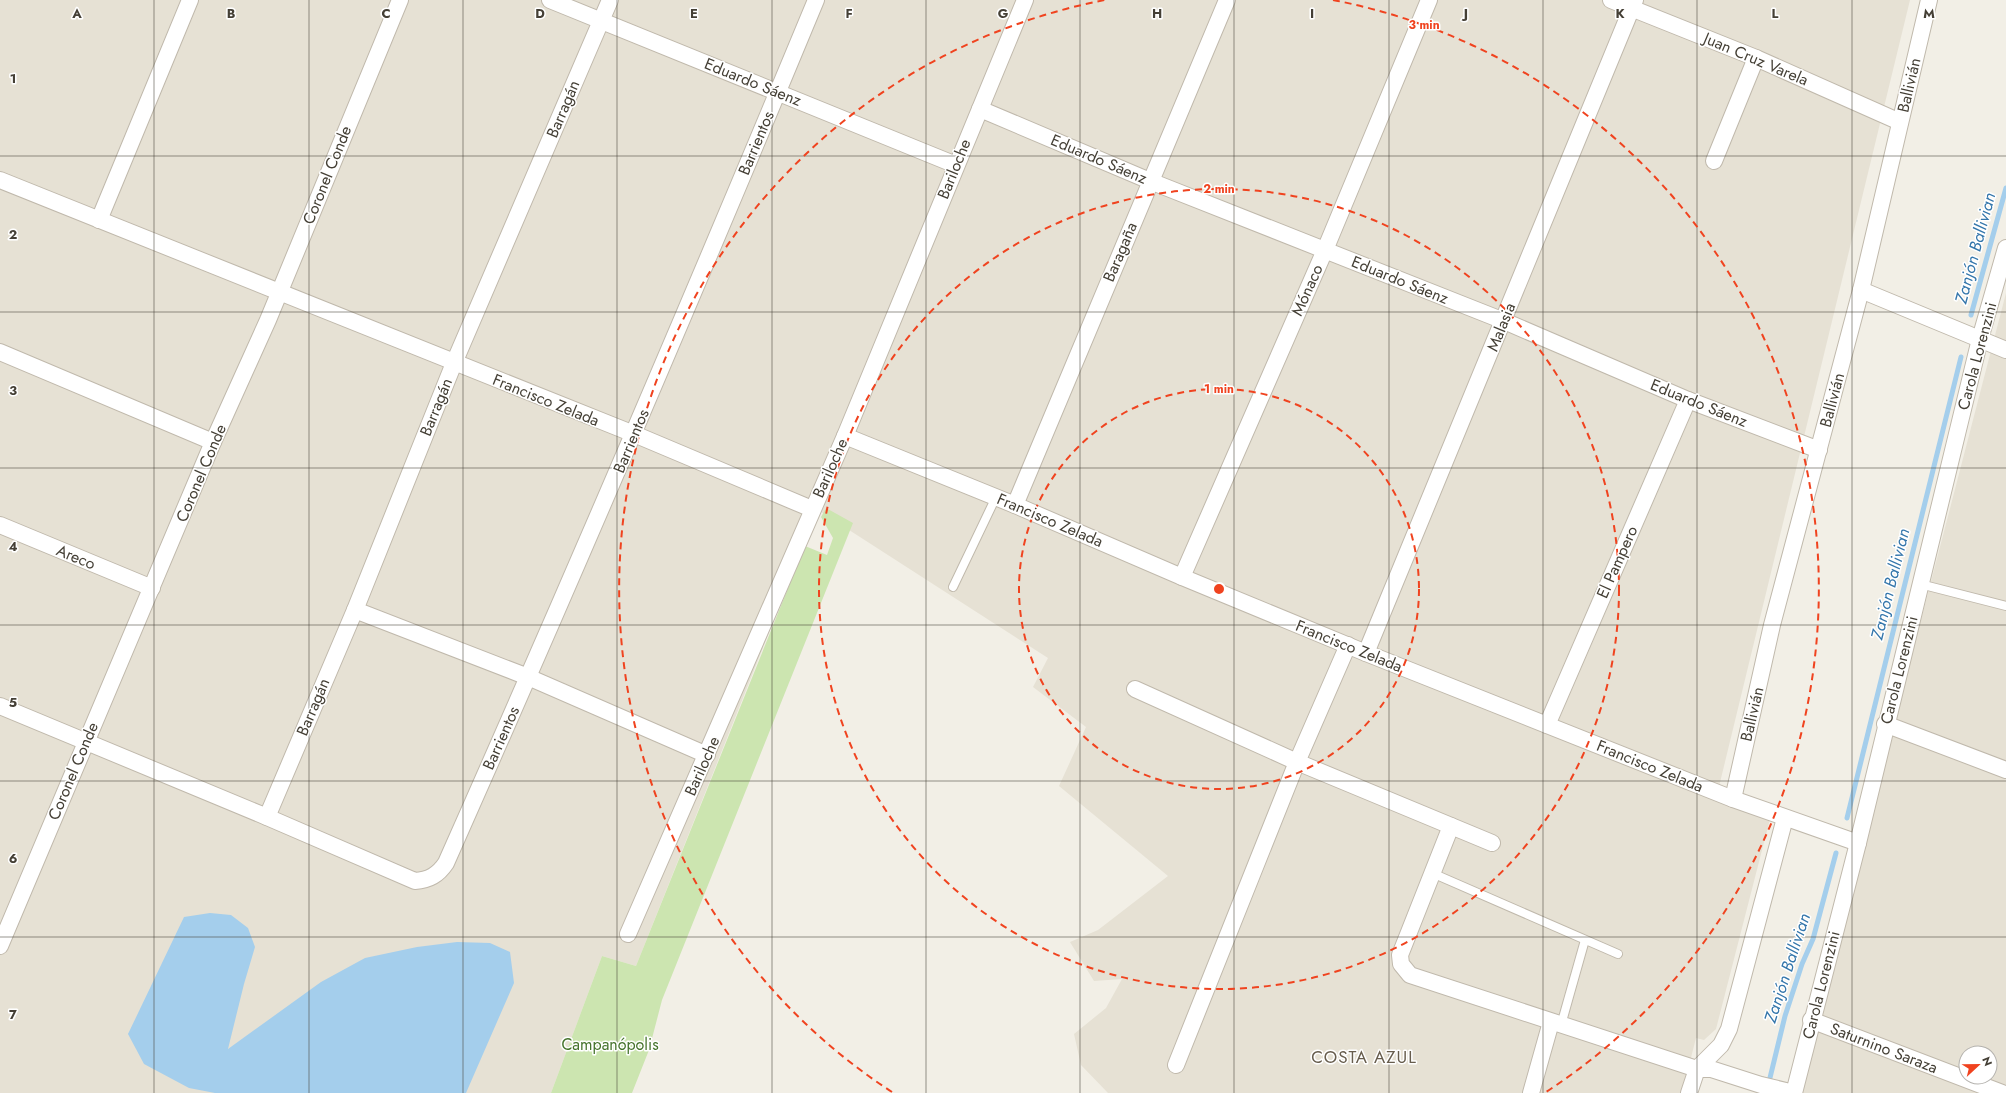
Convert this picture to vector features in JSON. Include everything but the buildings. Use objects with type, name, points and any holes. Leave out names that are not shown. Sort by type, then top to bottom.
[{"type":"street","points":[[99,220],[190,0]]},
{"type":"street","name":"Coronel Conde","points":[[0,946],[213,442],[279,293],[400,0]]},
{"type":"street","name":"Eduardo Sáenz","points":[[550,0],[956,165]]},
{"type":"street","name":"Barragán","points":[[267,817],[355,610],[454,363],[610,0]]},
{"type":"street","name":"Barrientos","points":[[267,817],[415,881],[425,880],[434,876],[446,863],[634,434],[816,0]]},
{"type":"street","name":"Bariloche","points":[[628,934],[845,436],[1025,0]]},
{"type":"street","name":"Baragaña","points":[[1015,505],[1227,0]]},
{"type":"street","name":"Mónaco","points":[[1182,577],[1324,250],[1429,0]]},
{"type":"street","name":"Juan Cruz Varela","points":[[1611,0],[1634,4],[1900,122]]},
{"type":"street","name":"Ballivián","points":[[1733,799],[1772,625],[1820,450],[1861,290],[1929,0]]},
{"type":"street","name":"Malasia","points":[[1366,653],[1634,4]]},
{"type":"street","points":[[1714,161],[1756,58]]},
{"type":"street","name":"Eduardo Sáenz","points":[[980,109],[1150,181],[1504,321],[1688,400],[1820,450]]},
{"type":"street","name":"Francisco Zelada","points":[[0,180],[634,434],[812,509]]},
{"type":"street","name":"Carola Lorenzini","points":[[1794,1093],[1811,1020],[1858,843],[1885,724],[1980,339],[2006,248]]},
{"type":"street","points":[[1861,290],[2006,350]]},
{"type":"street","points":[[0,352],[213,442]]},
{"type":"street","name":"El Pampero","points":[[1547,725],[1688,400]]},
{"type":"street","name":"Francisco Zelada","points":[[845,436],[996,497],[1348,646],[1733,799],[1858,843]]},
{"type":"street","name":"Areco","points":[[0,525],[152,588]]},
{"type":"street","points":[[355,610],[528,678],[707,755]]},
{"type":"street","points":[[1176,1065],[1297,762],[1348,646]]},
{"type":"street","points":[[1135,689],[1297,762],[1492,843]]},
{"type":"street","points":[[0,706],[267,817]]},
{"type":"street","points":[[1885,724],[2006,770]]},
{"type":"street","points":[[1689,1093],[1697,1069],[1721,1045],[1729,1029],[1785,818]]},
{"type":"street","points":[[1451,826],[1400,955],[1401,964],[1405,972],[1410,975],[1556,1024],[1697,1069],[1723,1072],[1768,1087],[1794,1093]]},
{"type":"street","name":"Saturnino Saraza","points":[[1811,1020],[2002,1093]]},
{"type":"street","points":[[1531,1093],[1556,1024]]},
{"type":"lane","points":[[953,587],[996,497]]},
{"type":"lane","points":[[1920,584],[2006,606]]},
{"type":"lane","points":[[1432,873],[1618,954]]},
{"type":"lane","points":[[1556,1024],[1585,940]]},
{"type":"shaded area","points":[[0,0],[1910,0],[1716,799],[1770,819],[1716,1029],[1704,1040],[1696,1038],[1682,1093],[1108,1093],[1081,1065],[1074,1034],[1106,1008],[1122,979],[1094,981],[1070,942],[1098,930],[1168,876],[1059,786],[1086,727],[1033,687],[1048,658],[818,510],[636,966],[602,956],[551,1093],[0,1093]]},
{"type":"shaded area","points":[[2006,293],[2006,1093],[1798,1093]]},
{"type":"green space","name":"Campanópolis","points":[[826,508],[853,523],[662,1000],[649,1050],[632,1093],[551,1093],[602,956],[636,966],[805,546],[827,555],[833,538],[821,517]]},
{"type":"water","points":[[210,913],[231,915],[248,928],[255,947],[228,1049],[321,982],[365,958],[417,947],[457,942],[490,943],[510,952],[514,983],[466,1093],[215,1093],[189,1088],[144,1064],[128,1034],[184,917]]},
{"type":"waterway","name":"Zanjón Ballivian","points":[[1971,315],[2006,188]]},
{"type":"waterway","name":"Zanjón Ballivian","points":[[1847,818],[1961,357]]},
{"type":"waterway","name":"Zanjón Ballivian","points":[[1768,1086],[1785,1016],[1802,964],[1813,939],[1836,853]]},
{"type":"district","name":"COSTA AZUL","points":[[1364,1057]]}]
